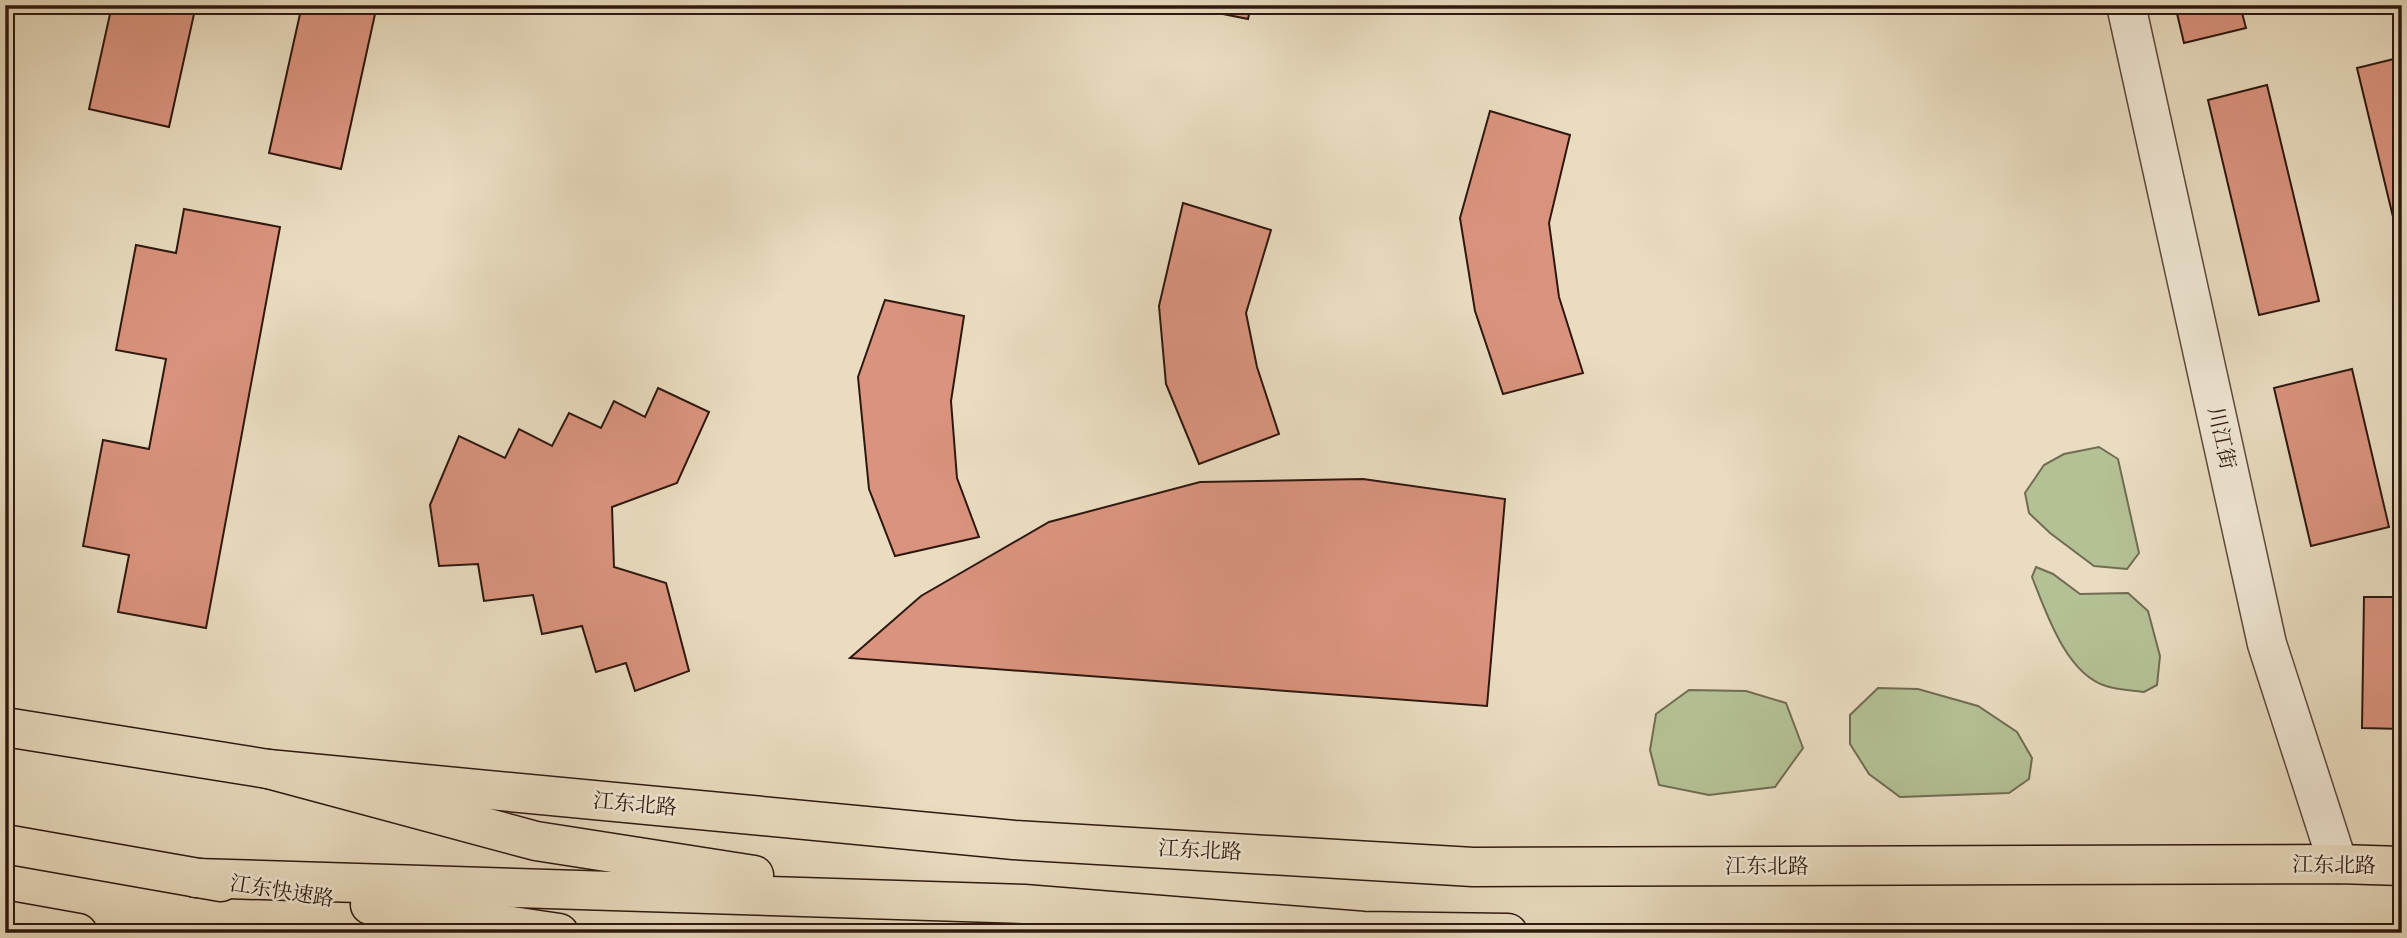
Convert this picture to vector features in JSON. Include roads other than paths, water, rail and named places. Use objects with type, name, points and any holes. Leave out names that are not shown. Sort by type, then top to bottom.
[{"type":"main road","name":"江东北路","points":[[5,727],[268,769],[1014,839],[1473,867],[2402,866]]},
{"type":"main road","points":[[268,769],[536,841],[737,873],[1024,904],[1363,931],[1508,933]]},
{"type":"main road","name":"江东快速路","points":[[5,844],[196,878],[559,933]]},
{"type":"main road","points":[[196,878],[1024,904]]},
{"type":"main road","points":[[5,920],[78,933]]},
{"type":"street","name":"川江街","points":[[2126,5],[2267,645],[2338,864]]}]
